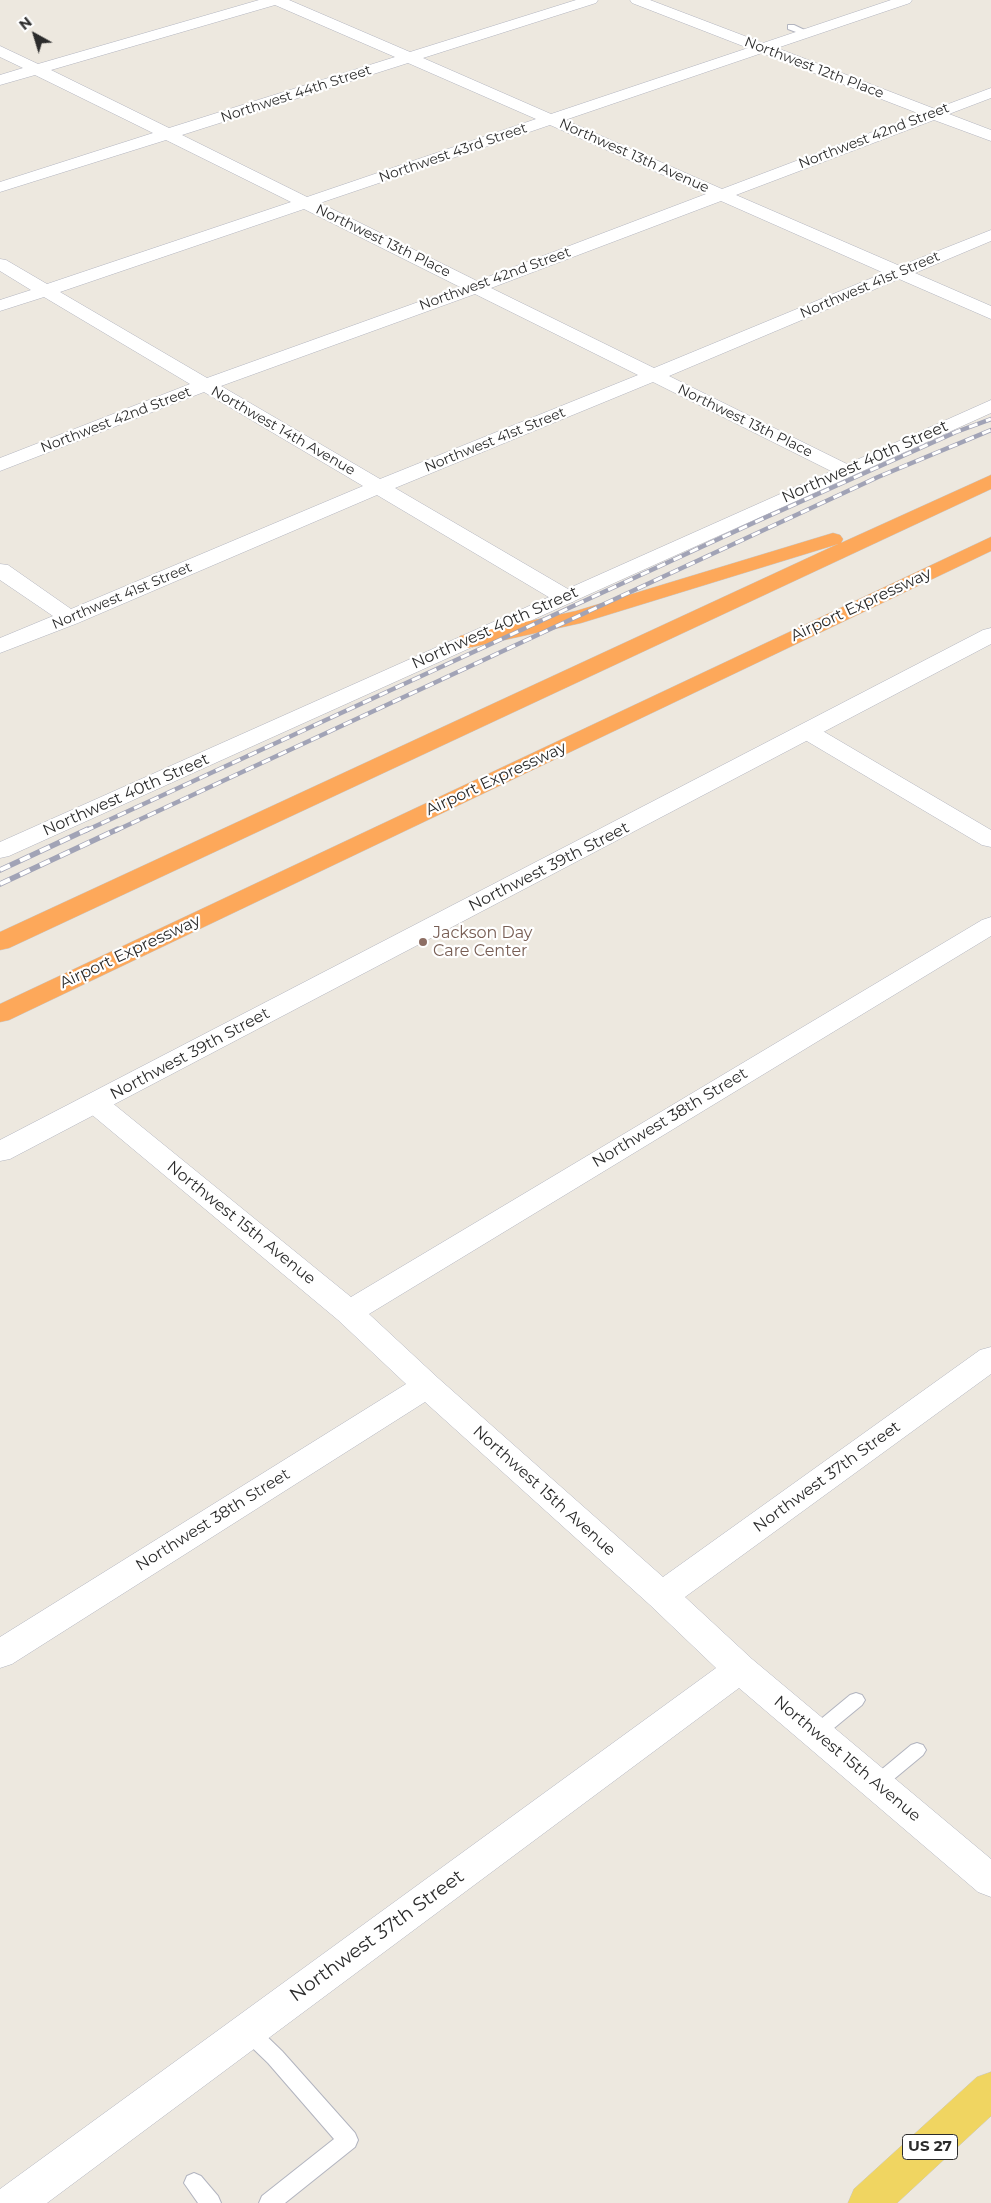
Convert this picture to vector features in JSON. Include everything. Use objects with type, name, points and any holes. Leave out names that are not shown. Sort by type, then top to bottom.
[{"type":"highway","points":[[468,641],[580,616],[646,597],[826,542],[984,484]]},
{"type":"highway","points":[[0,942],[984,484]]},
{"type":"highway","name":"Airport Expressway","points":[[0,1014],[991,543]]},
{"type":"main road","name":"US 27","points":[[868,2203],[991,2090]]},
{"type":"street","name":"Northwest 13th Avenue","points":[[276,0],[991,312]]},
{"type":"street","points":[[0,80],[276,0]]},
{"type":"street","name":"Northwest 44th Street","points":[[0,187],[591,0]]},
{"type":"street","name":"Northwest 12th Place","points":[[637,0],[991,136]]},
{"type":"street","name":"Northwest 43rd Street","points":[[0,306],[905,0]]},
{"type":"street","name":"Northwest 13th Place","points":[[0,50],[846,471]]},
{"type":"street","name":"Northwest 42nd Street","points":[[0,465],[205,385],[476,287],[991,93]]},
{"type":"street","name":"Northwest 41st Street","points":[[0,646],[378,487],[991,235]]},
{"type":"street","name":"Northwest 14th Avenue","points":[[0,264],[565,597]]},
{"type":"street","name":"Northwest 40th Street","points":[[0,851],[991,406]]},
{"type":"street","points":[[0,570],[70,618]]},
{"type":"street","name":"Northwest 39th Street","points":[[0,1152],[991,636]]},
{"type":"street","points":[[808,732],[991,840]]},
{"type":"street","name":"Northwest 38th Street","points":[[348,1312],[991,925]]},
{"type":"street","name":"Northwest 15th Avenue","points":[[95,1103],[348,1312],[427,1386],[662,1596],[740,1669],[991,1881]]},
{"type":"street","name":"Northwest 37th Street","points":[[662,1596],[991,1358]]},
{"type":"street","name":"Northwest 38th Street","points":[[0,1654],[427,1386]]},
{"type":"street","name":"Northwest 37th Street","points":[[14,2203],[740,1669]]},
{"type":"lane","points":[[791,27],[807,33]]},
{"type":"lane","points":[[816,1732],[856,1700]]},
{"type":"lane","points":[[876,1784],[917,1750]]},
{"type":"lane","points":[[248,2031],[275,2058],[348,2140],[269,2203]]},
{"type":"lane","points":[[194,2183],[211,2203]]},
{"type":"railway","points":[[85,831],[762,519],[956,432],[991,419]]},
{"type":"railway","points":[[115,831],[878,477],[991,430]]},
{"type":"railway","points":[[0,870],[88,829]]},
{"type":"railway","points":[[0,884],[118,829]]},
{"type":"place","name":"Jackson Day Care Center","points":[[423,942]]}]
